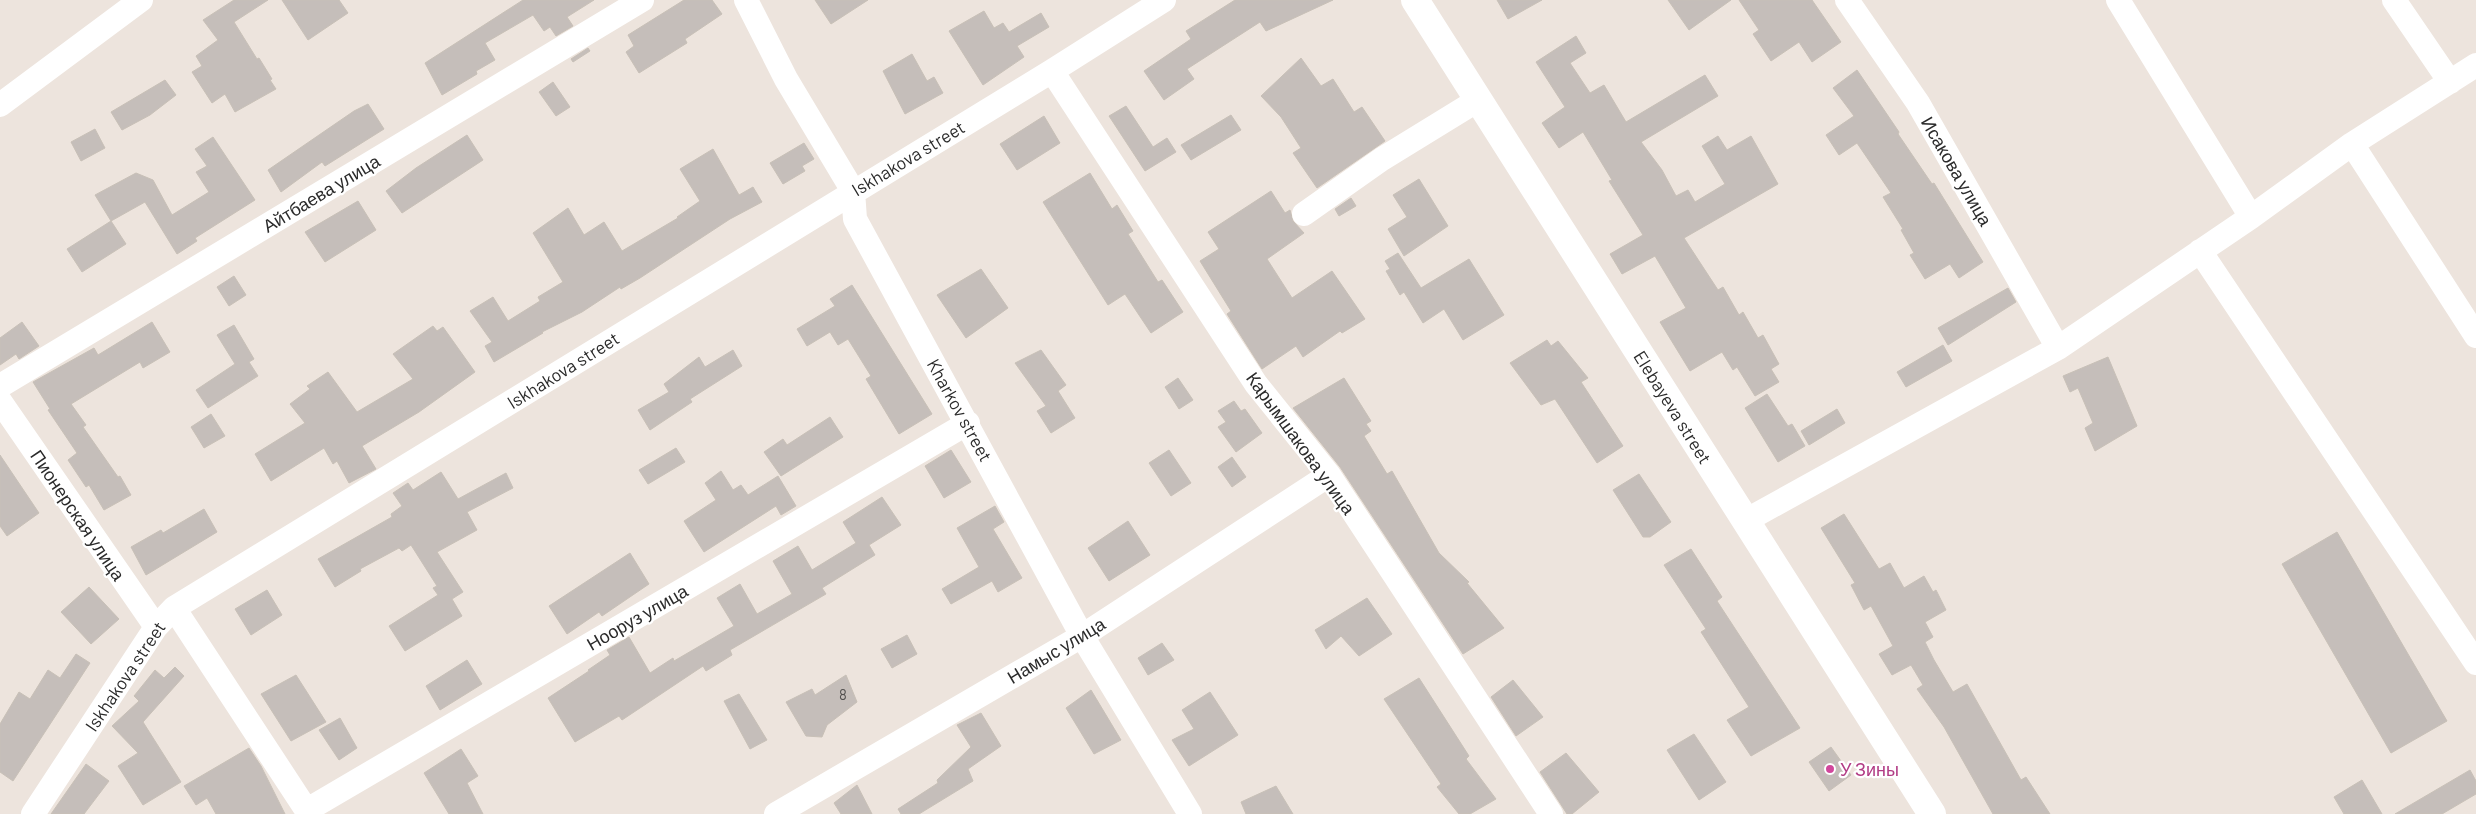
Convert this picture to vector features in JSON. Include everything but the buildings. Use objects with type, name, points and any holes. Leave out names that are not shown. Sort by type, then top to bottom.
[{"type":"street","points":[[0,105],[141,0]]},
{"type":"street","name":"Айтбаева улица","points":[[0,386],[642,0]]},
{"type":"street","name":"Kharkov street","points":[[746,0],[786,78],[853,191],[855,219],[968,423],[1082,636],[1190,814]]},
{"type":"street","name":"Iskhakova street","points":[[33,814],[156,627],[174,608],[1052,71],[1164,0]]},
{"type":"street","name":"Elebayeva street","points":[[1415,0],[1932,814]]},
{"type":"street","name":"Исакова улица","points":[[1847,0],[1918,103],[2058,348]]},
{"type":"street","points":[[2118,0],[2251,217]]},
{"type":"street","points":[[2394,0],[2450,82]]},
{"type":"street","points":[[1745,521],[2058,348],[2251,217],[2352,144],[2476,65]]},
{"type":"street","name":"Карымшакова улица","points":[[1052,71],[1256,384],[1329,475],[1551,814]]},
{"type":"street","points":[[1304,214],[1382,160],[1478,100]]},
{"type":"street","points":[[2352,144],[2476,336]]},
{"type":"street","points":[[2200,251],[2476,663]]},
{"type":"street","name":"Пионерская улица","points":[[0,401],[156,627]]},
{"type":"street","name":"Нооруз улица","points":[[308,812],[968,423]]},
{"type":"street","name":"Намыс улица","points":[[776,814],[1082,636],[1329,475]]},
{"type":"street","points":[[174,608],[308,812]]},
{"type":"place","name":"У Зины","points":[[1830,769]]}]
